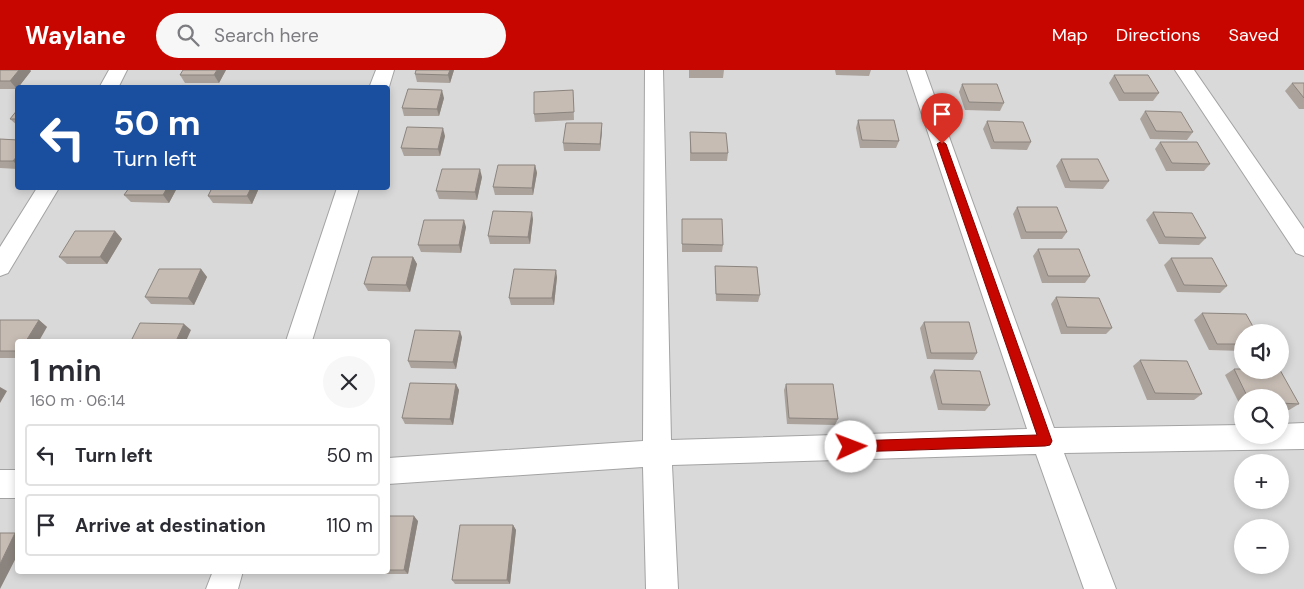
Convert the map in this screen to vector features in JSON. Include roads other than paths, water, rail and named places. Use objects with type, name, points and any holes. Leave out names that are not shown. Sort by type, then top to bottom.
[{"type":"street","points":[[110,85],[118,70]]},
{"type":"street","points":[[380,85],[385,70]]},
{"type":"street","points":[[654,70],[657,452],[662,589]]},
{"type":"street","points":[[916,70],[1045,441],[1100,589]]},
{"type":"street","points":[[1184,70],[1304,247]]},
{"type":"street","points":[[0,267],[47,190]]},
{"type":"street","points":[[300,339],[347,190]]},
{"type":"street","points":[[390,471],[657,452],[1304,436]]},
{"type":"street","points":[[0,484],[15,484]]},
{"type":"street","points":[[222,589],[227,574]]}]
